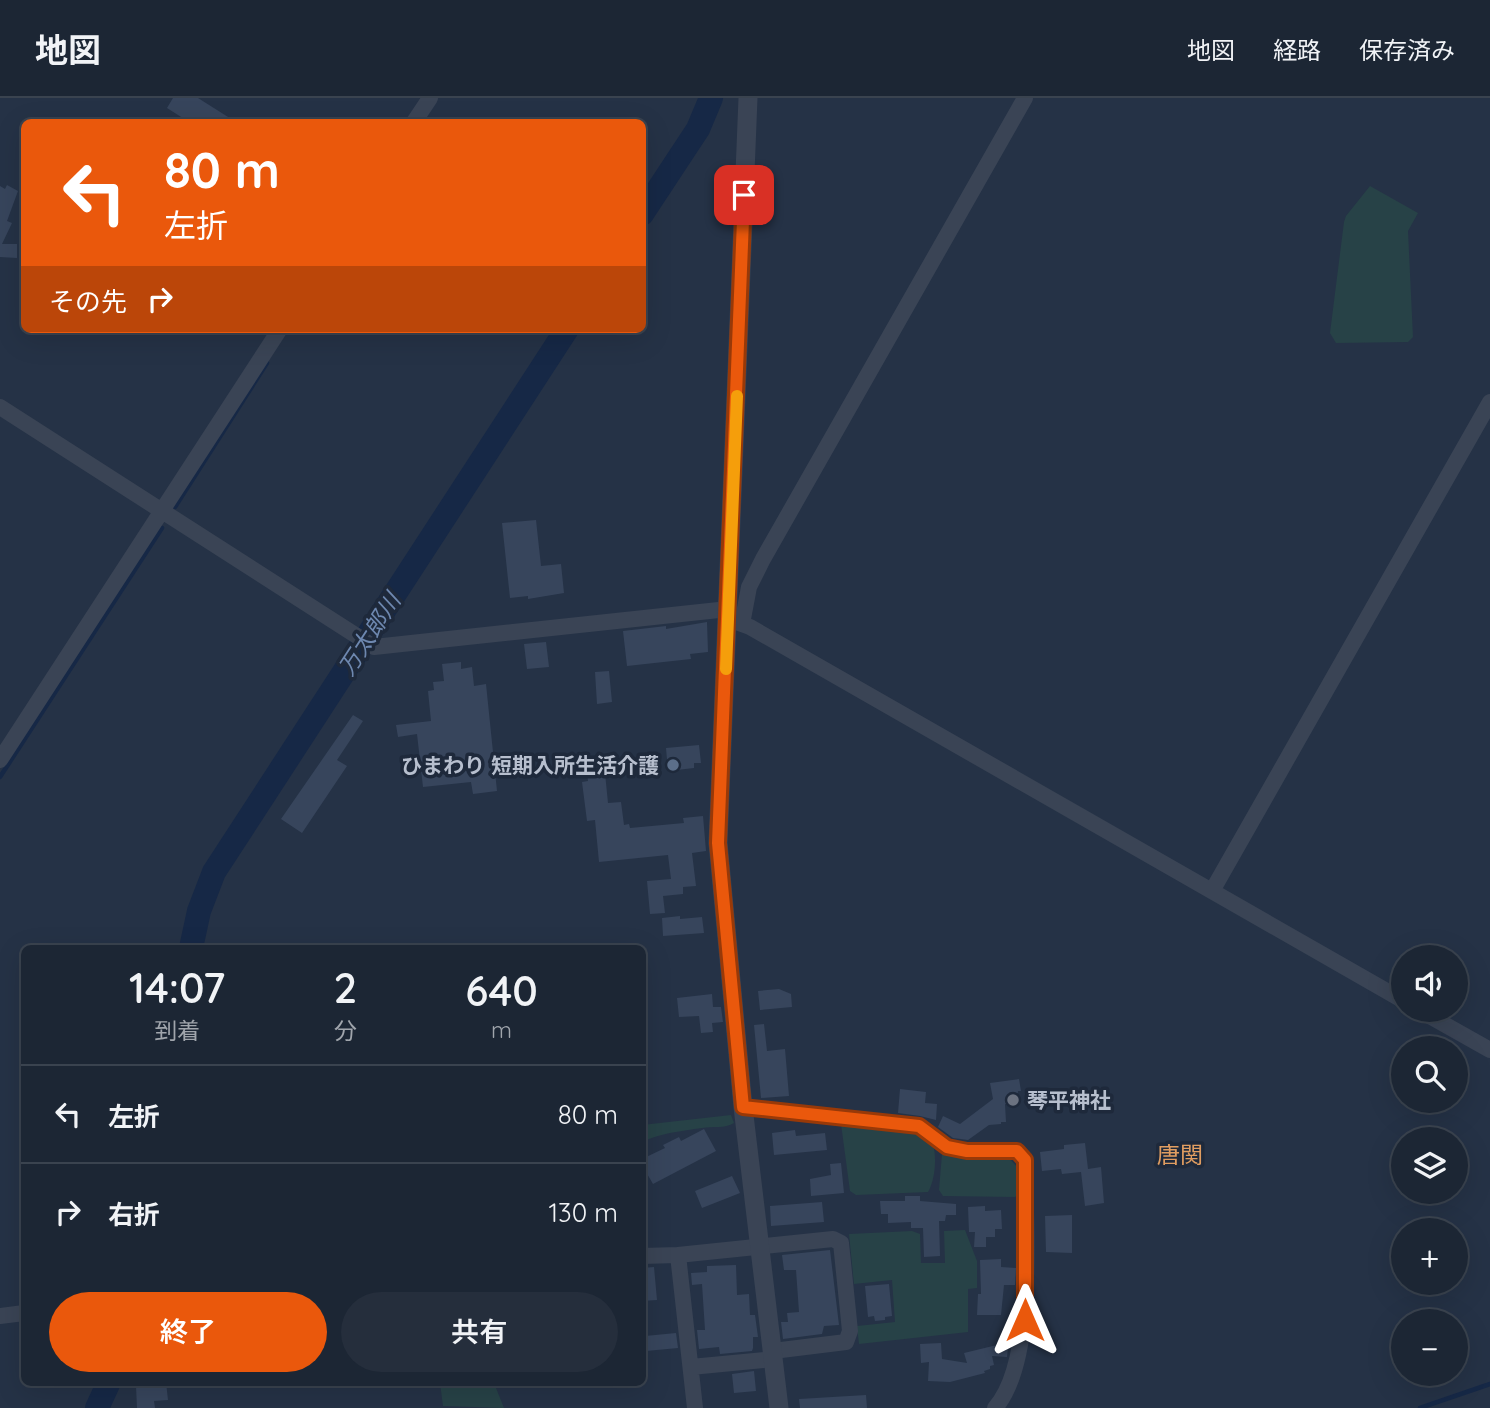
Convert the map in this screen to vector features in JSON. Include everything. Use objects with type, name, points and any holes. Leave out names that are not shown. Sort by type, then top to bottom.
[{"type":"street","points":[[416,119],[430,98]]},
{"type":"street","points":[[748,98],[733,617],[718,843],[743,1107],[779,1408]]},
{"type":"street","points":[[733,617],[763,559],[1025,98]]},
{"type":"street","points":[[0,760],[277,333]]},
{"type":"street","points":[[1212,891],[1490,402]]},
{"type":"street","points":[[0,407],[372,646],[733,617],[1391,994]]},
{"type":"street","points":[[1440,1022],[1490,1050]]},
{"type":"street","points":[[743,1107],[919,1126],[947,1147],[967,1151],[1017,1151],[1025,1160],[1025,1320],[1015,1370],[1003,1399],[995,1408]]},
{"type":"street","points":[[646,1256],[833,1239],[841,1243],[850,1331],[846,1342],[691,1367]]},
{"type":"street","points":[[678,1255],[695,1408]]},
{"type":"street","points":[[0,1316],[21,1313]]},
{"type":"green space","points":[[1370,186],[1418,213],[1408,231],[1413,337],[1408,342],[1336,343],[1330,333],[1344,222]]},
{"type":"green space","points":[[731,1115],[734,1123],[671,1133],[646,1140],[646,1125]]},
{"type":"green space","points":[[841,1124],[915,1133],[933,1145],[935,1169],[928,1192],[856,1195],[850,1191]]},
{"type":"green space","points":[[942,1154],[1007,1156],[1019,1169],[1019,1194],[1015,1197],[943,1196],[939,1190]]},
{"type":"green space","points":[[965,1230],[977,1261],[977,1288],[968,1289],[968,1332],[859,1344],[857,1326],[895,1322],[892,1280],[854,1284],[849,1234],[912,1231],[920,1234],[921,1263],[945,1263],[944,1231]]},
{"type":"green space","points":[[440,1386],[495,1386],[504,1408],[443,1406]]},
{"type":"building","points":[[173,98],[198,98],[231,119],[184,119],[167,108]]},
{"type":"building","points":[[7,185],[18,191],[7,221],[12,223],[2,244],[17,244],[17,258],[0,257],[0,186],[5,189]]},
{"type":"building","points":[[536,520],[541,566],[561,564],[564,593],[528,599],[528,596],[510,598],[502,523]]},
{"type":"building","points":[[707,622],[708,652],[690,654],[691,659],[627,666],[623,631],[666,626],[666,629]]},
{"type":"building","points":[[546,642],[549,667],[527,669],[524,644]]},
{"type":"building","points":[[461,662],[461,669],[472,667],[474,686],[486,684],[497,791],[473,794],[471,782],[423,787],[417,734],[398,737],[396,725],[431,721],[428,691],[434,690],[433,682],[444,681],[442,664]]},
{"type":"building","points":[[609,671],[612,702],[597,704],[595,672]]},
{"type":"building","points":[[353,715],[363,721],[337,760],[347,766],[302,833],[281,819]]},
{"type":"building","points":[[699,745],[701,763],[694,763],[694,768],[668,771],[666,748]]},
{"type":"building","points":[[599,760],[599,763],[604,763],[608,803],[621,802],[624,825],[629,824],[630,828],[684,823],[683,818],[703,816],[706,851],[692,853],[696,886],[683,887],[683,894],[663,896],[665,913],[650,914],[647,881],[671,879],[668,855],[599,862],[595,820],[587,821],[582,782],[588,781],[586,761]]},
{"type":"building","points":[[680,916],[680,919],[702,917],[704,933],[663,936],[662,918]]},
{"type":"building","points":[[779,989],[791,994],[792,1007],[760,1010],[758,991]]},
{"type":"building","points":[[712,994],[713,1007],[721,1007],[723,1022],[712,1023],[713,1032],[701,1033],[699,1016],[679,1017],[677,998]]},
{"type":"building","points":[[764,1024],[767,1051],[785,1049],[789,1096],[761,1098],[754,1025]]},
{"type":"building","points":[[1019,1079],[1021,1091],[1018,1091],[1017,1104],[1005,1104],[1006,1122],[989,1125],[968,1140],[953,1138],[938,1127],[943,1116],[960,1124],[993,1099],[990,1083]]},
{"type":"building","points":[[900,1089],[926,1092],[925,1103],[937,1104],[936,1120],[898,1113]]},
{"type":"building","points":[[704,1129],[716,1151],[653,1184],[646,1172],[646,1157],[665,1148],[663,1145],[679,1137],[681,1141]]},
{"type":"building","points":[[795,1130],[796,1136],[825,1133],[827,1150],[774,1155],[772,1133]]},
{"type":"building","points":[[1085,1143],[1088,1169],[1101,1167],[1104,1203],[1085,1206],[1081,1172],[1062,1174],[1061,1169],[1042,1171],[1040,1152],[1064,1149],[1064,1145]]},
{"type":"building","points":[[841,1163],[844,1193],[811,1196],[810,1179],[831,1175],[830,1164]]},
{"type":"building","points":[[732,1176],[740,1193],[702,1208],[695,1191]]},
{"type":"building","points":[[905,1196],[920,1196],[920,1201],[956,1204],[956,1215],[946,1215],[945,1221],[939,1221],[940,1256],[924,1257],[923,1228],[911,1228],[911,1222],[888,1223],[888,1214],[881,1214],[880,1201],[905,1201]]},
{"type":"building","points":[[822,1202],[824,1222],[771,1226],[770,1206]]},
{"type":"building","points":[[985,1206],[985,1211],[1001,1210],[1002,1229],[995,1229],[995,1237],[986,1237],[986,1247],[974,1247],[975,1232],[969,1232],[968,1207]]},
{"type":"building","points":[[1072,1215],[1072,1253],[1046,1252],[1045,1216]]},
{"type":"building","points":[[830,1250],[839,1325],[824,1326],[822,1334],[783,1339],[781,1322],[788,1322],[787,1313],[799,1312],[796,1270],[784,1270],[782,1255]]},
{"type":"building","points":[[1001,1259],[1001,1267],[1016,1268],[1015,1285],[1004,1285],[1001,1315],[977,1315],[978,1294],[981,1294],[980,1260]]},
{"type":"building","points":[[736,1265],[737,1295],[749,1294],[750,1315],[755,1315],[758,1337],[753,1337],[752,1351],[720,1354],[719,1347],[699,1349],[697,1330],[705,1330],[702,1284],[692,1285],[691,1273],[707,1272],[707,1266]]},
{"type":"building","points":[[654,1267],[657,1300],[646,1301],[646,1268]]},
{"type":"building","points":[[889,1284],[892,1316],[875,1321],[874,1316],[868,1317],[865,1286]]},
{"type":"building","points":[[676,1333],[678,1348],[646,1351],[646,1336]]},
{"type":"building","points":[[998,1338],[1009,1339],[1007,1357],[992,1356],[994,1365],[984,1371],[985,1373],[950,1382],[928,1381],[929,1362],[921,1363],[920,1344],[941,1343],[942,1359],[967,1363],[964,1353],[997,1345]]},
{"type":"building","points":[[754,1371],[756,1391],[734,1393],[732,1374]]},
{"type":"building","points":[[136,1386],[166,1386],[168,1400],[154,1401],[155,1408],[137,1408]]},
{"type":"building","points":[[866,1395],[867,1408],[800,1408],[799,1399]]},
{"type":"waterway","name":"万太郎川","points":[[646,208],[698,129],[711,98]]},
{"type":"waterway","name":"万太郎川","points":[[192,945],[199,911],[214,872],[564,333]]},
{"type":"waterway","points":[[175,507],[267,363]]},
{"type":"waterway","points":[[0,777],[162,528]]},
{"type":"waterway","points":[[1420,1408],[1490,1384]]},
{"type":"waterway","name":"万太郎川","points":[[97,1408],[107,1386]]},
{"type":"slow traffic","points":[[726,669],[737,396]]},
{"type":"place","name":"ひまわり 短期入所生活介護","points":[[673,765]]},
{"type":"place","name":"琴平神社","points":[[1013,1100]]},
{"type":"district","name":"唐関","points":[[1180,1154]]},
{"type":"route","points":[[744,195],[718,843],[743,1107],[919,1126],[947,1147],[967,1151],[1017,1151],[1025,1160],[1025,1320]]}]
